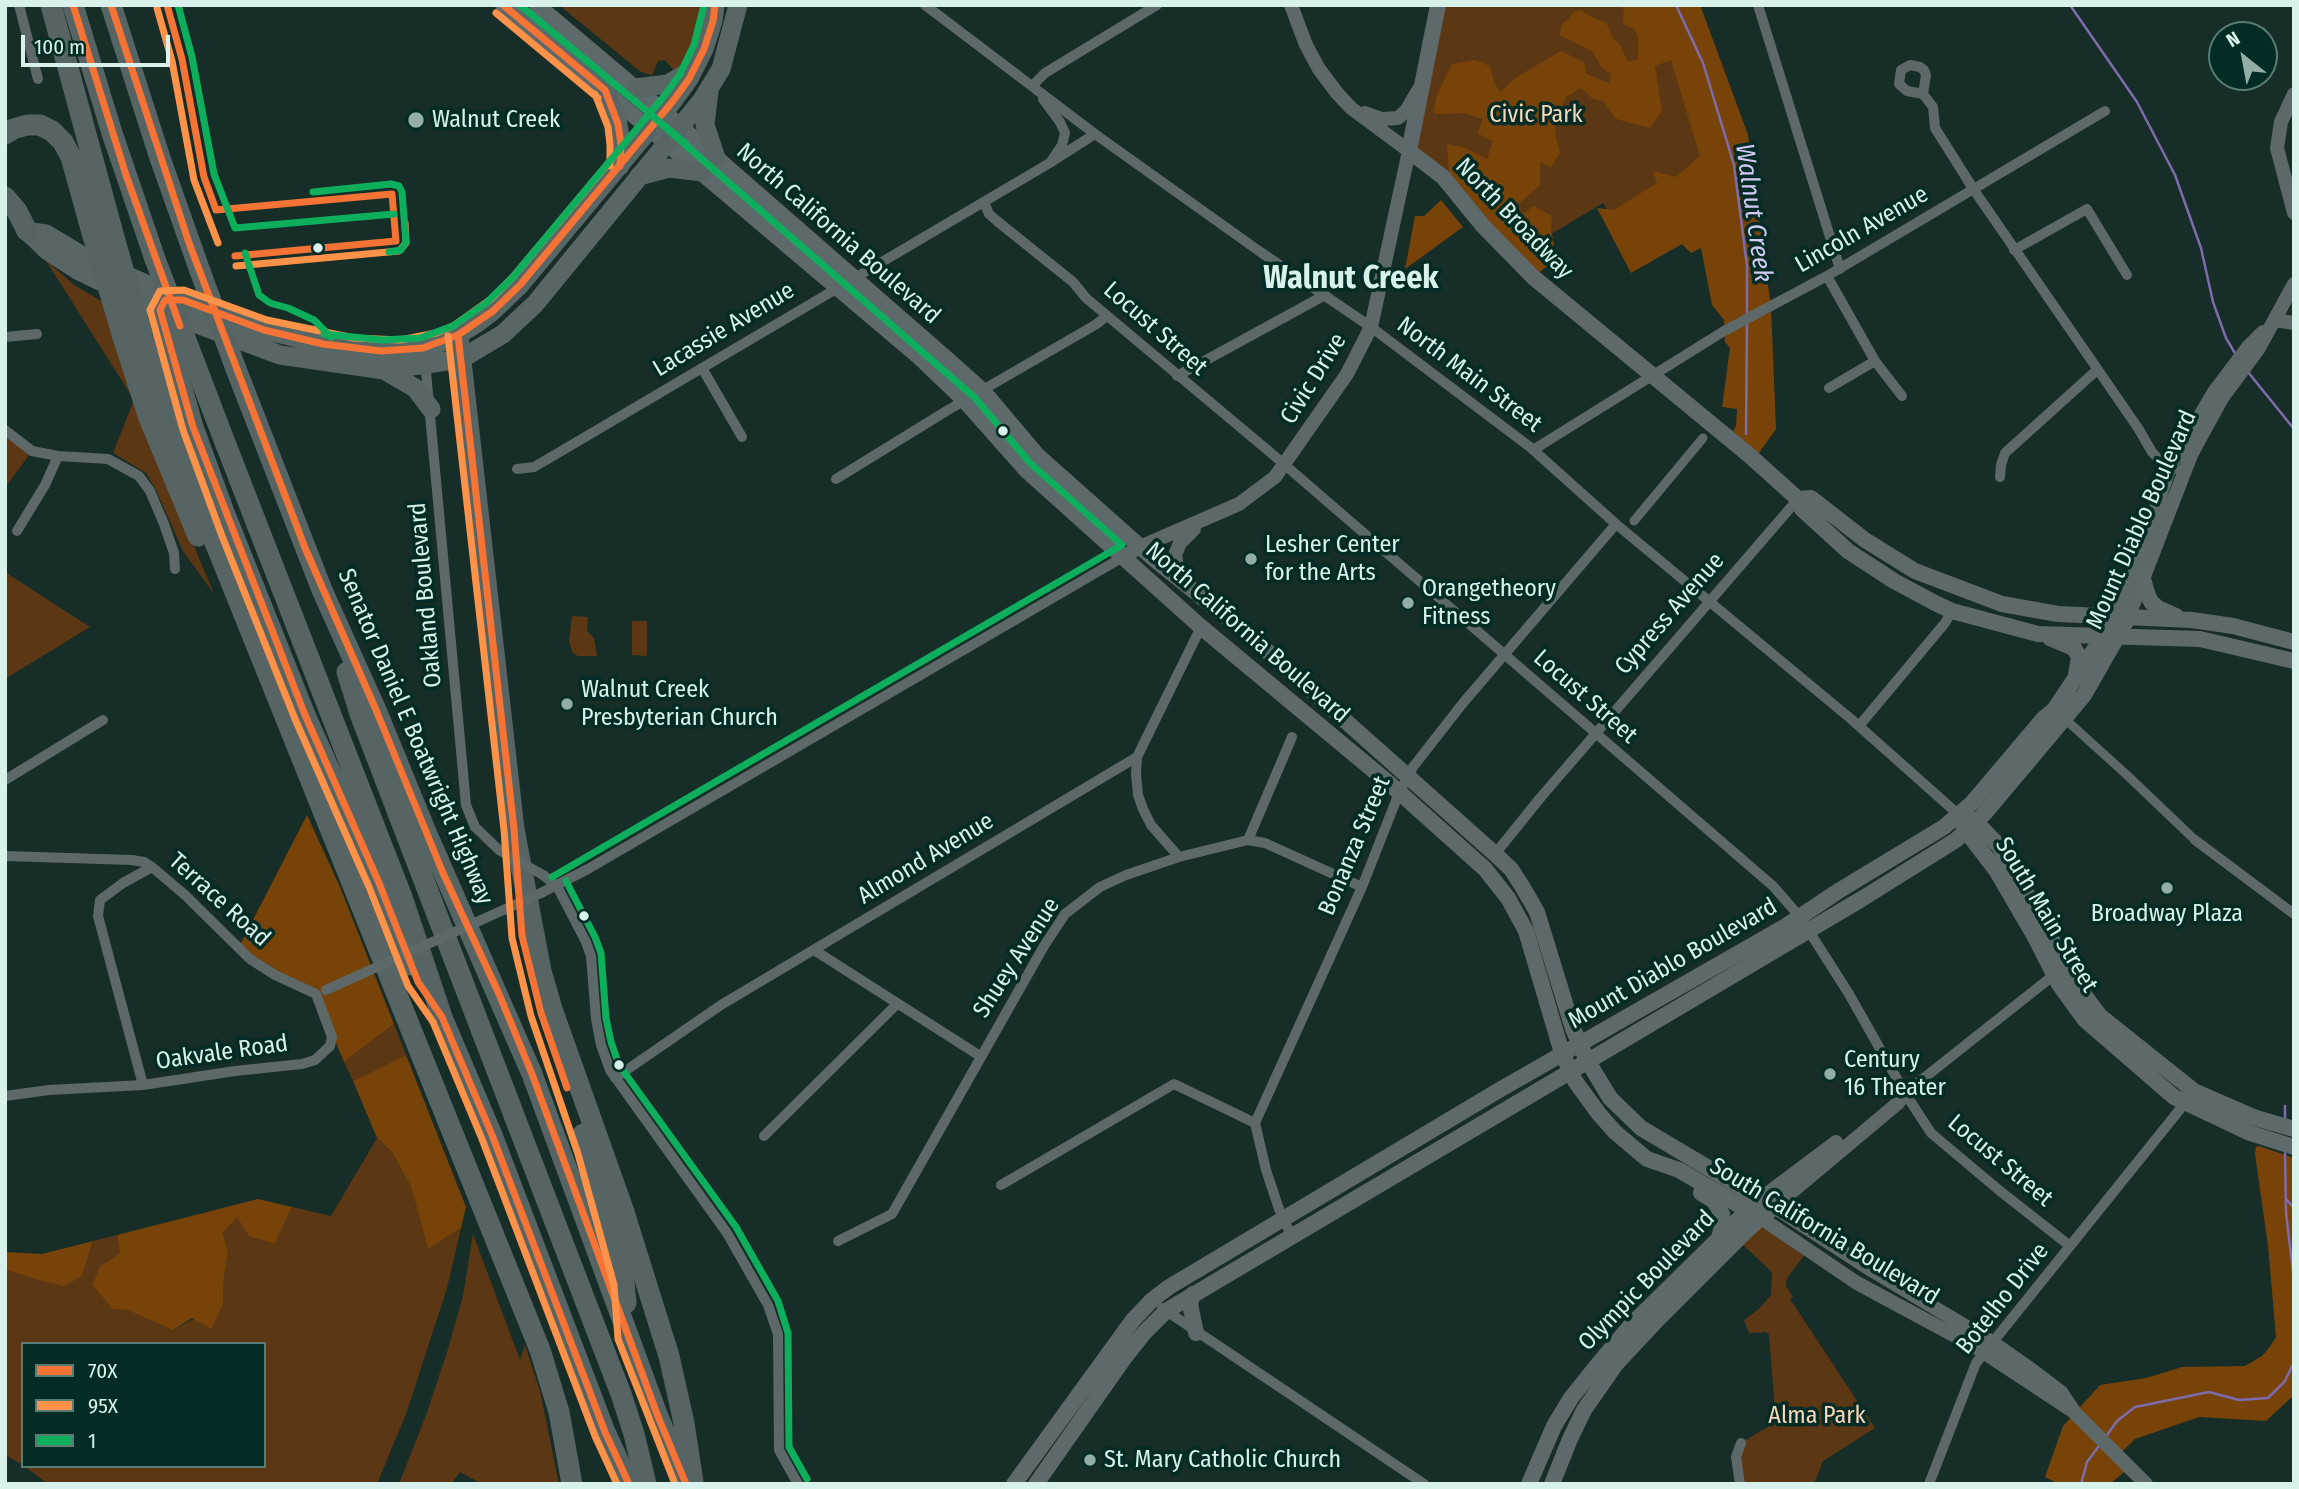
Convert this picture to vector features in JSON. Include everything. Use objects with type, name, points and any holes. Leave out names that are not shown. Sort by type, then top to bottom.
[{"type":"highway","points":[[51,5],[146,348],[181,452],[533,1329],[559,1412],[572,1484]]},
{"type":"highway","points":[[73,5],[112,133],[155,259],[402,897],[442,1017],[492,1135],[605,1432],[629,1484]]},
{"type":"highway","name":"Senator Daniel E Boatwright Highway","points":[[111,5],[156,147],[236,369],[322,590],[516,1033],[657,1414],[686,1484]]},
{"type":"highway","points":[[384,370],[424,356],[458,335],[493,311],[520,285],[664,112],[704,49],[715,5]]},
{"type":"highway","points":[[27,231],[46,234],[84,257],[183,300],[264,330],[323,344],[461,359],[503,334],[535,304],[680,126],[720,69],[738,5]]},
{"type":"highway","points":[[635,88],[668,84],[694,68]]},
{"type":"highway","points":[[639,176],[669,168],[709,165],[705,125],[709,88]]},
{"type":"highway","points":[[606,90],[619,129],[620,166]]},
{"type":"highway","points":[[5,134],[20,127],[40,125],[64,142],[71,157],[149,418],[202,545],[229,576]]},
{"type":"highway","points":[[5,197],[17,211],[27,231],[48,251],[79,271],[160,310],[280,355],[384,370],[415,388],[431,409]]},
{"type":"highway","points":[[183,300],[166,300],[160,310],[193,428],[310,726],[379,883],[418,982],[442,1017]]},
{"type":"highway","points":[[458,335],[513,829],[519,909],[541,1013],[576,1114],[624,1283],[628,1336]]},
{"type":"highway","points":[[322,590],[360,714],[628,1414],[646,1484]]},
{"type":"highway","points":[[513,829],[541,971],[552,1009],[610,1171],[669,1356],[684,1423],[693,1484]]},
{"type":"main road","name":"North California Boulevard","points":[[503,5],[667,142],[709,165],[855,279],[983,391],[1037,455],[1140,547],[1249,635],[1495,854],[1522,886],[1537,912],[1579,1044],[1587,1060]]},
{"type":"main road","name":"North California Boulevard","points":[[537,5],[680,126],[709,165],[837,289],[919,357],[964,401],[1026,470],[1201,627],[1485,869],[1508,898],[1526,931],[1569,1071]]},
{"type":"main road","name":"Civic Drive","points":[[1409,151],[1438,5]]},
{"type":"main road","name":"North Broadway","points":[[1409,151],[1443,177],[1483,226],[1533,276],[1653,374],[1798,499],[1802,509],[1848,551],[1894,581],[1952,611],[2038,634],[2200,639],[2294,661]]},
{"type":"main road","name":"North Broadway","points":[[1798,499],[1811,499],[1864,540],[1915,571],[2002,604],[2058,614],[2192,620]]},
{"type":"main road","points":[[2143,579],[2148,596],[2158,608],[2169,614],[2234,626],[2294,642]]},
{"type":"main road","name":"Mount Diablo Boulevard","points":[[1014,1484],[1133,1320],[1169,1287],[1579,1044],[1804,924],[1888,883],[1971,827],[2084,695],[2122,617]]},
{"type":"main road","points":[[2038,634],[2074,648],[2079,657],[2075,680]]},
{"type":"main road","name":"Mount Diablo Boulevard","points":[[1036,1484],[1125,1357],[1166,1311],[1587,1060],[1804,924],[1840,890],[1944,827],[1959,815],[2054,710],[2111,636]]},
{"type":"main road","name":"South Main Street","points":[[1959,815],[1971,827],[1979,846],[2059,971],[2100,1016],[2190,1097],[2294,1147]]},
{"type":"main road","name":"South California Boulevard","points":[[1587,1060],[1610,1098],[1641,1128],[1767,1203]]},
{"type":"main road","name":"South California Boulevard","points":[[1569,1071],[1615,1132],[1647,1158],[1662,1166],[1679,1170],[1754,1214]]},
{"type":"main road","name":"South Main Street","points":[[2253,1126],[2294,1129]]},
{"type":"main road","points":[[1662,1166],[1714,1201],[1723,1221],[1718,1238]]},
{"type":"main road","name":"Olympic Boulevard","points":[[1529,1484],[1554,1426],[1571,1398],[1619,1338],[1718,1238],[1767,1203]]},
{"type":"main road","name":"Olympic Boulevard","points":[[1552,1484],[1584,1410],[1616,1364],[1754,1214]]},
{"type":"main road","points":[[1194,1294],[1190,1304],[1196,1333]]},
{"type":"street","points":[[19,5],[38,79]]},
{"type":"street","name":"North Main Street","points":[[925,5],[1094,134],[1371,327],[1533,450],[1709,602],[1859,726],[1959,815]]},
{"type":"street","points":[[1048,164],[1062,145],[1065,133],[1033,85],[1045,73],[1157,5]]},
{"type":"street","name":"North Broadway","points":[[1290,5],[1319,69],[1351,108],[1409,151]]},
{"type":"street","points":[[1758,5],[1840,269]]},
{"type":"street","points":[[1351,108],[1382,119],[1394,119],[1406,111],[1423,81]]},
{"type":"street","points":[[2294,93],[2281,122],[2277,148],[2294,213]]},
{"type":"street","points":[[1923,94],[1933,107],[1935,128],[2014,250],[2152,452],[2161,462],[2176,469]]},
{"type":"street","name":"Lincoln Avenue","points":[[1533,450],[1724,331],[1840,269],[2105,111]]},
{"type":"street","name":"Lacassie Avenue","points":[[517,469],[534,467],[855,279],[1094,134]]},
{"type":"street","name":"Civic Drive","points":[[1123,557],[1239,504],[1261,490],[1285,466],[1347,374],[1371,327],[1409,151]]},
{"type":"street","name":"Locust Street","points":[[984,202],[991,216],[1073,282],[1086,298],[1773,886],[1804,924],[1849,994],[1931,1133],[2070,1246]]},
{"type":"street","points":[[2014,250],[2087,209],[2127,275]]},
{"type":"street","points":[[5,215],[27,231]]},
{"type":"street","points":[[1827,276],[1875,361],[1902,396]]},
{"type":"street","name":"Mount Diablo Boulevard","points":[[2122,617],[2139,560],[2176,469],[2232,372],[2275,320],[2294,284]]},
{"type":"street","points":[[1177,376],[1325,295]]},
{"type":"street","points":[[836,479],[1107,316]]},
{"type":"street","points":[[2275,320],[2294,323]]},
{"type":"street","points":[[5,337],[37,334]]},
{"type":"street","name":"Oakland Boulevard","points":[[424,356],[466,805],[475,827],[499,850],[557,886],[591,956],[601,1045],[615,1079],[727,1233],[768,1305],[778,1334],[779,1450],[797,1484]]},
{"type":"street","points":[[1829,388],[1875,361]]},
{"type":"street","points":[[702,368],[742,437]]},
{"type":"street","points":[[2000,477],[2000,464],[2006,453],[2097,370]]},
{"type":"street","points":[[5,430],[32,451],[58,456],[108,459],[139,476],[150,491],[164,524],[174,553],[175,569]]},
{"type":"street","points":[[1634,521],[1703,438]]},
{"type":"street","points":[[17,531],[45,485],[58,456]]},
{"type":"street","name":"Mount Diablo Boulevard","points":[[2122,617],[2143,579],[2176,469]]},
{"type":"street","name":"Cypress Avenue","points":[[1495,854],[1535,803],[1798,499]]},
{"type":"street","points":[[1187,584],[1177,566],[1177,549],[1205,520]]},
{"type":"street","name":"Bonanza Street","points":[[1255,1123],[1362,887],[1407,776],[1504,654],[1616,523]]},
{"type":"street","points":[[321,992],[557,886],[1123,557]]},
{"type":"street","points":[[1859,726],[1945,623],[1952,611]]},
{"type":"street","points":[[1178,857],[1152,825],[1143,809],[1137,784],[1138,757],[1201,627]]},
{"type":"street","points":[[2064,719],[2195,840],[2294,914]]},
{"type":"street","points":[[5,780],[103,720]]},
{"type":"street","points":[[1293,737],[1248,840],[1265,843],[1362,887]]},
{"type":"street","name":"Almond Avenue","points":[[615,1079],[721,1005],[1138,757]]},
{"type":"street","name":"Shuey Avenue","points":[[838,1241],[892,1214],[1044,946],[1065,914],[1077,902],[1126,875],[1178,857],[1248,840]]},
{"type":"street","name":"Terrace Road","points":[[5,856],[131,860],[152,867],[185,895],[250,959],[275,975],[321,992]]},
{"type":"street","points":[[143,1085],[98,916],[100,900],[122,883],[152,867]]},
{"type":"street","points":[[814,950],[980,1056]]},
{"type":"street","name":"Olympic Boulevard","points":[[1767,1203],[1895,1097],[1905,1093],[2059,971]]},
{"type":"street","name":"Oakvale Road","points":[[5,1096],[48,1090],[143,1085],[315,1060],[330,1046],[332,1037],[321,992]]},
{"type":"street","points":[[764,1136],[897,1004]]},
{"type":"street","points":[[1001,1185],[1174,1084],[1255,1123],[1266,1170],[1291,1235]]},
{"type":"street","name":"Botelho Drive","points":[[1928,1484],[1976,1363],[2190,1097]]},
{"type":"street","name":"South California Boulevard","points":[[1767,1203],[2061,1392],[2075,1413],[2146,1484]]},
{"type":"street","name":"South California Boulevard","points":[[1754,1214],[1857,1283],[1988,1347]]},
{"type":"street","points":[[1152,1300],[1196,1333],[1424,1484]]},
{"type":"street","points":[[1740,1484],[1736,1457],[1741,1443]]},
{"type":"green space","points":[[559,5],[706,5],[687,62],[676,73],[665,60],[658,61],[652,75],[641,72]]},
{"type":"green space","name":"Civic Park","points":[[1438,5],[1700,5],[1748,135],[1642,263],[1603,203],[1513,257],[1409,151]]},
{"type":"green space","points":[[1620,5],[1700,5],[1748,135],[1771,307],[1776,429],[1754,460],[1729,438],[1736,426],[1737,409],[1722,407],[1730,348],[1725,342],[1724,320],[1712,305],[1701,248],[1691,253],[1682,244],[1631,273],[1597,208],[1614,210],[1657,183],[1653,171],[1676,177],[1700,156],[1671,60],[1655,66],[1662,111],[1650,128],[1616,119],[1603,101],[1593,99],[1581,88],[1566,97],[1556,120],[1555,133],[1560,153],[1551,167],[1540,162],[1540,185],[1508,213],[1515,221],[1533,206],[1552,216],[1554,245],[1546,251],[1554,261],[1533,277],[1450,185],[1447,144],[1466,148],[1487,159],[1493,141],[1477,133],[1483,119],[1464,113],[1433,114],[1437,95],[1452,64],[1475,60],[1490,66],[1500,92],[1517,77],[1561,51],[1584,62],[1586,74],[1609,83],[1611,74],[1602,68],[1592,51],[1559,35],[1563,23],[1572,13],[1580,10],[1606,22],[1628,62],[1638,59],[1638,36],[1634,29],[1623,24],[1624,10]]},
{"type":"green space","points":[[1441,200],[1463,227],[1405,269],[1415,216],[1424,216]]},
{"type":"green space","points":[[45,259],[74,285],[103,302],[155,452],[214,594],[183,551],[146,473],[113,453],[134,400]]},
{"type":"green space","points":[[5,430],[32,451],[5,488]]},
{"type":"green space","points":[[5,572],[90,627],[5,679]]},
{"type":"green space","points":[[572,616],[588,617],[587,631],[594,638],[597,656],[578,656],[572,652],[569,641]]},
{"type":"green space","points":[[632,621],[647,621],[647,656],[632,655]]},
{"type":"green space","points":[[307,815],[340,887],[394,1024],[344,1062],[316,995],[239,947]]},
{"type":"green space","points":[[394,1024],[406,1055],[353,1081],[344,1062]]},
{"type":"green space","points":[[406,1055],[466,1207],[461,1228],[428,1249],[411,1187],[392,1152],[377,1138],[353,1081]]},
{"type":"green space","points":[[377,1138],[392,1152],[411,1187],[428,1249],[461,1228],[447,1288],[406,1414],[377,1484],[48,1484],[27,1468],[266,1468],[266,1342],[21,1342],[21,1464],[5,1455],[5,1252],[82,1276],[93,1241],[117,1235],[120,1253],[100,1266],[92,1285],[113,1308],[127,1310],[173,1330],[223,1303],[228,1253],[223,1233],[237,1217],[275,1244],[292,1207],[331,1216]]},
{"type":"green space","points":[[2256,1147],[2294,1158],[2294,1395],[2266,1421],[2199,1417],[2135,1439],[2119,1455],[2130,1467],[2110,1484],[2059,1484],[2045,1477],[2063,1426],[2100,1385],[2146,1378],[2182,1367],[2245,1366],[2262,1356],[2269,1348],[2276,1337],[2268,1246],[2255,1154]]},
{"type":"green space","points":[[258,1199],[292,1207],[275,1244],[249,1236],[237,1217],[223,1233],[228,1253],[223,1303],[212,1329],[192,1318],[173,1330],[127,1310],[113,1309],[92,1285],[100,1266],[120,1253],[117,1235]]},
{"type":"green space","name":"Alma Park","points":[[1761,1218],[1809,1249],[1787,1278],[1786,1286],[1793,1297],[1790,1299],[1875,1428],[1823,1461],[1814,1484],[1740,1484],[1741,1443],[1776,1422],[1769,1335],[1766,1332],[1749,1333],[1744,1320],[1771,1295],[1772,1272],[1738,1240]]},
{"type":"green space","points":[[473,1234],[520,1360],[525,1345],[540,1391],[559,1484],[482,1484],[460,1472],[451,1484],[399,1484],[448,1349],[463,1296]]},
{"type":"green space","points":[[93,1241],[82,1276],[64,1286],[5,1269],[5,1252],[42,1254]]},
{"type":"waterway","name":"Walnut Creek","points":[[1676,5],[1703,63],[1734,165],[1747,266],[1747,315]]},
{"type":"waterway","points":[[2070,5],[2137,102],[2175,175],[2201,248],[2213,302],[2226,338],[2236,355]]},
{"type":"waterway","name":"Walnut Creek","points":[[1746,434],[1747,322]]},
{"type":"waterway","points":[[2248,372],[2294,429]]},
{"type":"waterway","points":[[2285,1106],[2285,1120]]},
{"type":"waterway","points":[[2285,1151],[2286,1213],[2294,1280]]},
{"type":"waterway","points":[[2287,1200],[2294,1208]]},
{"type":"waterway","points":[[2105,1438],[2117,1421],[2135,1407],[2209,1392],[2239,1400],[2268,1398],[2285,1381],[2294,1362]]},
{"type":"waterway","points":[[2081,1484],[2087,1462],[2099,1446]]},
{"type":"transit line","name":"70X","points":[[73,5],[126,175],[180,326]]},
{"type":"transit line","name":"70X","points":[[111,5],[189,243],[305,548],[532,1074],[657,1414],[686,1484]]},
{"type":"transit line","name":"70X","points":[[167,5],[182,59],[204,177],[216,210]]},
{"type":"transit line","name":"1","points":[[178,5],[192,57],[214,174],[235,228],[394,214]]},
{"type":"transit line","name":"70X","points":[[503,5],[605,90],[618,124],[620,166]]},
{"type":"transit line","name":"1","points":[[520,5],[686,144]]},
{"type":"transit line","name":"1","points":[[324,334],[382,340],[420,338],[453,326],[486,303],[512,278],[665,95],[680,74],[694,45],[704,5]]},
{"type":"transit line","name":"70X","points":[[629,1484],[605,1432],[492,1135],[442,1017],[418,982],[379,883],[305,715],[193,427],[160,310],[165,300],[183,300],[264,330],[323,344],[381,351],[423,348],[458,335],[493,311],[520,285],[673,101],[689,79],[704,49],[715,5]]},
{"type":"transit line","name":"95X","points":[[157,8],[172,61],[194,180],[218,243]]},
{"type":"transit line","name":"95X","points":[[496,13],[598,98]]},
{"type":"transit line","name":"95X","points":[[595,94],[608,127],[610,166]]},
{"type":"transit line","name":"1","points":[[552,877],[1122,545],[1030,463],[975,398],[657,120]]},
{"type":"transit line","name":"95X","points":[[612,159],[512,278],[491,299],[453,326],[436,333],[400,340],[354,338],[267,320],[184,290],[160,291],[150,310],[183,430],[222,536],[295,719],[369,887],[408,986],[433,1022],[482,1139],[595,1436],[617,1484]]},
{"type":"transit line","name":"1","points":[[313,192],[391,184],[399,186],[402,192],[406,242],[401,250],[389,252]]},
{"type":"transit line","name":"70X","points":[[216,210],[392,194],[396,241],[235,256]]},
{"type":"transit line","name":"95X","points":[[236,266],[399,251],[406,243],[405,223]]},
{"type":"transit line","name":"1","points":[[245,253],[259,295],[270,303],[314,320],[331,337]]},
{"type":"transit line","name":"70X","points":[[458,335],[514,829],[522,936],[541,1013],[567,1088]]},
{"type":"transit line","name":"95X","points":[[448,336],[504,830],[512,938],[531,1016],[578,1154],[614,1285],[618,1339],[675,1484]]},
{"type":"transit line","name":"1","points":[[566,881],[601,953],[606,1018],[619,1065],[736,1227],[778,1301],[788,1333],[789,1447],[807,1479]]},
{"type":"place","name":"Walnut Creek","points":[[416,120]]},
{"type":"place","name":"Lesher Center for the Arts","points":[[1251,559]]},
{"type":"place","name":"Orangetheory Fitness","points":[[1408,603]]},
{"type":"place","name":"Walnut Creek Presbyterian Church","points":[[567,704]]},
{"type":"place","name":"Broadway Plaza","points":[[2167,888]]},
{"type":"place","name":"Century 16 Theater","points":[[1830,1074]]},
{"type":"place","name":"St. Mary Catholic Church","points":[[1090,1460]]},
{"type":"district","name":"Walnut Creek","points":[[1351,279]]}]
